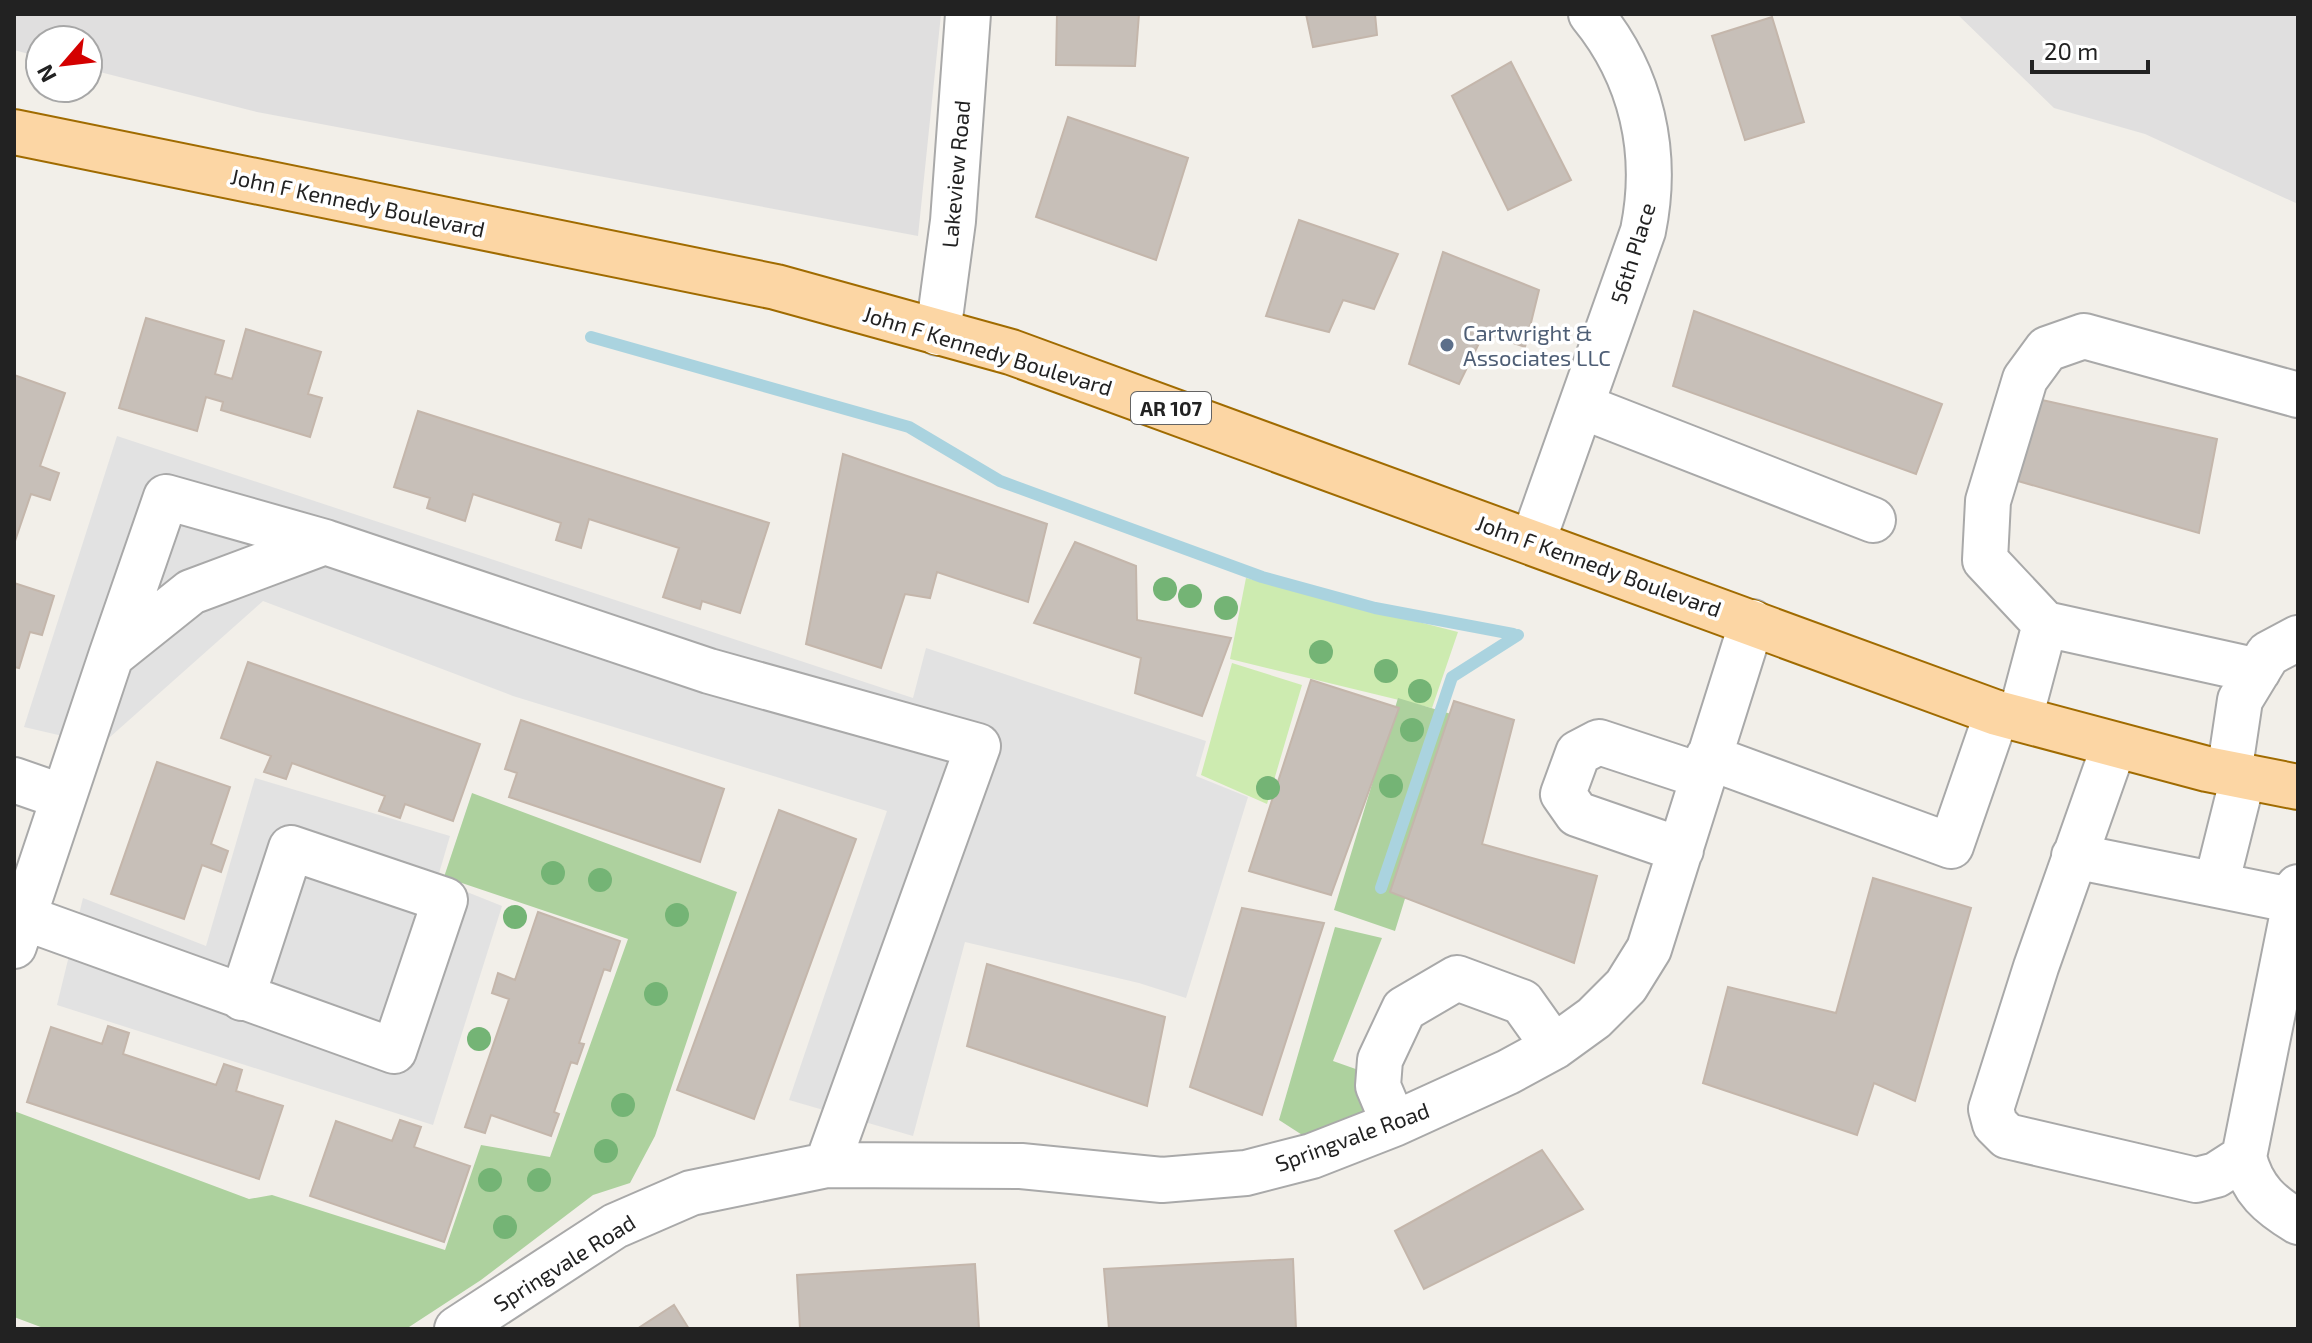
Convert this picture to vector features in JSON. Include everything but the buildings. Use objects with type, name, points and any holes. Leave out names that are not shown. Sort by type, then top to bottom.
[{"type":"main road","name":"John F Kennedy Boulevard","points":[[14,132],[776,287],[938,333],[1107,385],[2009,715],[2114,746],[2298,787]]},
{"type":"street","name":"Lakeview Road","points":[[938,333],[953,221],[968,14]]},
{"type":"street","name":"56th Place","points":[[1533,541],[1643,231],[1651,169],[1649,143],[1628,72],[1612,40],[1591,14]]},
{"type":"street","points":[[2258,671],[2045,624],[1985,560],[1988,501],[2025,379],[2047,349],[2084,336],[2298,395]]},
{"type":"street","points":[[1581,406],[1873,520]]},
{"type":"street","points":[[242,998],[291,848],[445,900],[394,1051],[242,998],[17,926],[166,497],[325,542],[709,671],[978,746],[827,1165]]},
{"type":"street","points":[[111,656],[191,592],[325,542]]},
{"type":"street","name":"Springvale Road","points":[[457,1329],[615,1226],[691,1193],[827,1165],[1021,1166],[1162,1180],[1246,1173],[1312,1156],[1394,1124],[1508,1072],[1554,1047],[1594,1018],[1626,986],[1649,949],[1752,622]]},
{"type":"street","points":[[1681,850],[1577,814],[1563,794],[1578,753],[1599,742],[1705,767],[1951,846],[2045,624]]},
{"type":"street","points":[[2216,885],[2236,775],[2240,700],[2268,654],[2298,638]]},
{"type":"street","points":[[2114,746],[2074,856],[1991,1109],[1995,1124],[2007,1136],[2196,1180],[2216,1175],[2244,1157]]},
{"type":"street","points":[[14,780],[63,797]]},
{"type":"street","points":[[2074,856],[2216,885],[2297,894],[2244,1157],[2249,1176],[2268,1204],[2298,1222]]},
{"type":"street","points":[[1394,1124],[1378,1086],[1380,1060],[1404,1009],[1457,978],[1522,1002],[1554,1047]]},
{"type":"shaded area","points":[[14,14],[941,14],[918,236],[257,112],[104,73],[104,24],[24,24],[24,53],[14,50]]},
{"type":"shaded area","points":[[1957,14],[2298,14],[2298,204],[2145,134],[2054,108]]},
{"type":"shaded area","points":[[117,436],[913,698],[926,648],[1206,741],[1196,776],[1248,797],[1186,998],[1139,983],[965,942],[913,1136],[789,1100],[887,811],[513,696],[263,601],[101,745],[24,727]]},
{"type":"shaded area","points":[[255,778],[450,836],[437,880],[502,906],[433,1125],[57,1005],[83,898],[206,946]]},
{"type":"green space","points":[[1246,578],[1458,632],[1432,708],[1230,659]]},
{"type":"green space","points":[[1232,663],[1302,685],[1267,804],[1201,775]]},
{"type":"green space","points":[[1398,698],[1461,717],[1395,931],[1334,910]]},
{"type":"green space","points":[[472,793],[737,892],[655,1136],[630,1183],[593,1195],[481,1280],[406,1329],[46,1329],[14,1317],[14,1111],[249,1199],[272,1195],[445,1250],[481,1145],[550,1157],[628,939],[444,877]]},
{"type":"green space","points":[[1335,927],[1382,938],[1333,1061],[1367,1073],[1368,1118],[1310,1140],[1279,1120]]},
{"type":"waterway","points":[[591,337],[909,427],[1000,481],[1262,577],[1375,608],[1513,634]]},
{"type":"waterway","points":[[1381,888],[1452,677],[1518,635]]},
{"type":"place","name":"Cartwright & Associates LLC","points":[[1447,345]]}]
